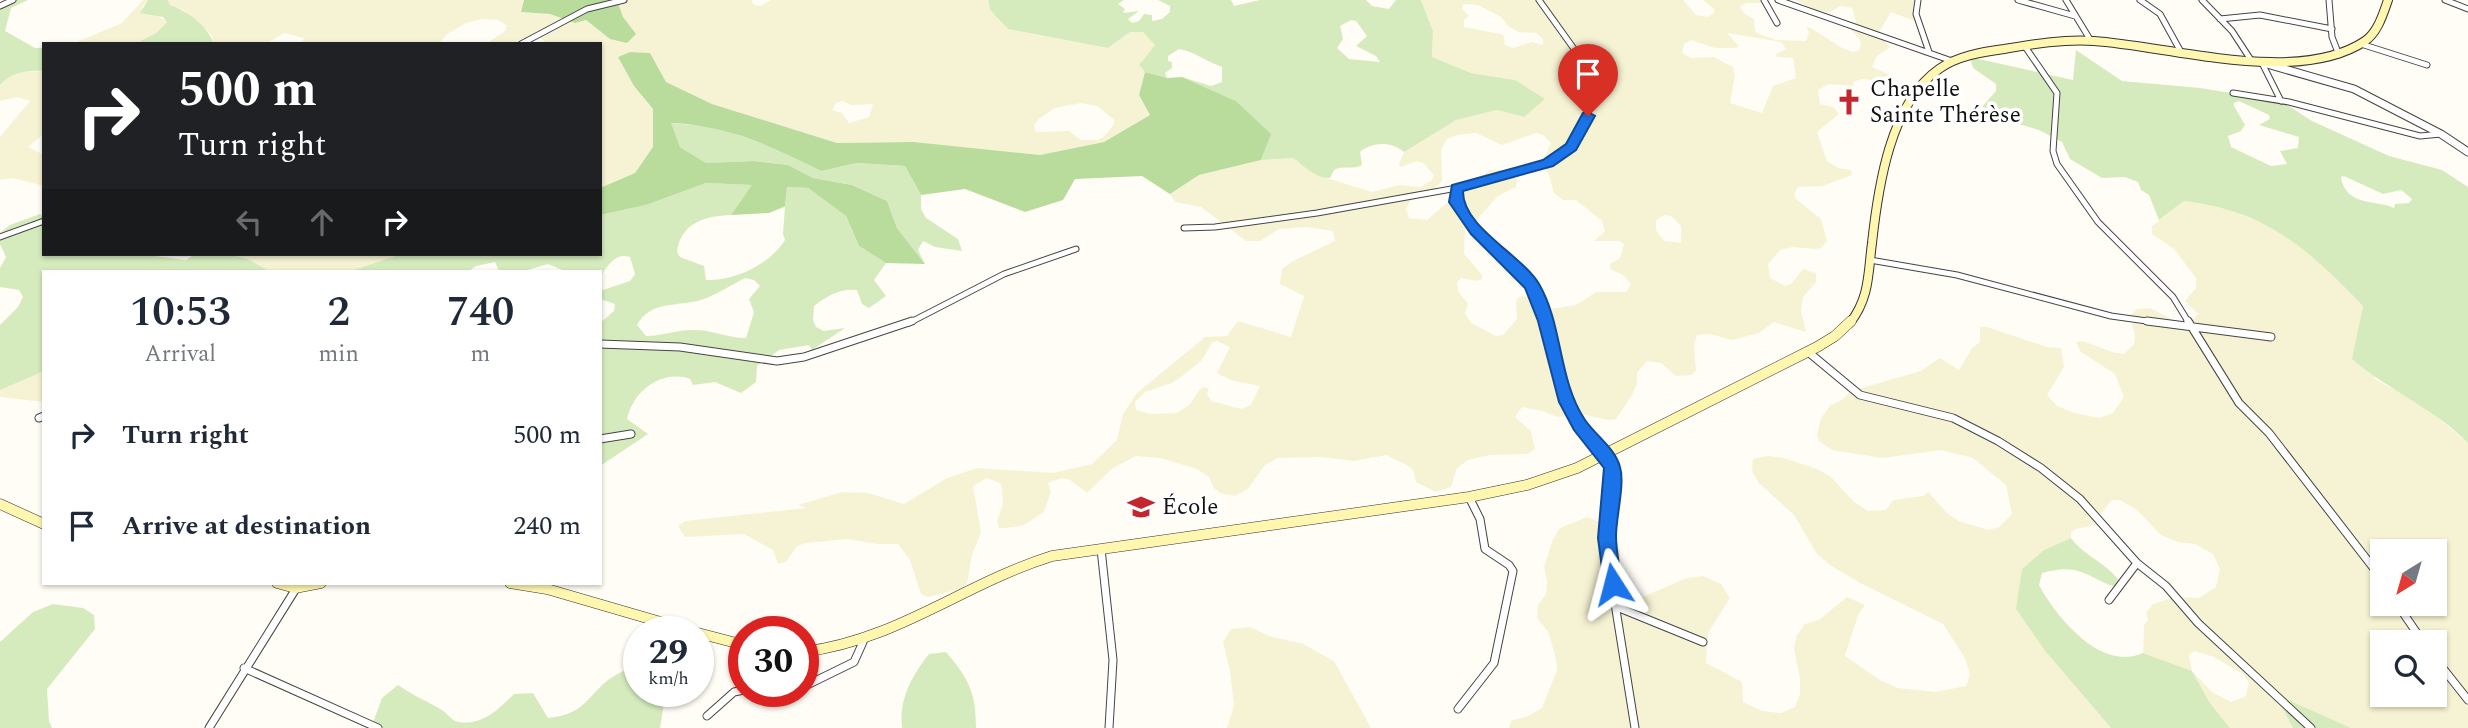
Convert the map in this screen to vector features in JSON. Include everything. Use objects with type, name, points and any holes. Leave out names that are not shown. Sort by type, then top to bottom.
[{"type":"main road","points":[[819,649],[863,642],[1007,569],[1052,556],[1469,497],[1563,474],[1605,456],[1834,338],[1857,313],[1866,296],[1889,143],[1917,90],[1931,75],[1952,61],[1984,52],[2091,41],[2256,61],[2306,61],[2339,55],[2368,40],[2388,0]]},
{"type":"main road","points":[[0,504],[42,523]]},
{"type":"main road","points":[[522,585],[547,589],[641,616]]},
{"type":"street","points":[[0,6],[13,0]]},
{"type":"street","points":[[525,42],[593,6],[624,0]]},
{"type":"street","points":[[1184,228],[1215,227],[1317,213],[1457,188],[1548,163],[1571,147],[1588,116],[1590,98],[1577,53],[1539,0]]},
{"type":"street","points":[[1764,0],[1777,23]]},
{"type":"street","points":[[1778,0],[1952,61]]},
{"type":"street","points":[[1918,0],[1917,17],[1929,52]]},
{"type":"street","points":[[2018,0],[2075,16]]},
{"type":"street","points":[[2066,0],[2091,41]]},
{"type":"street","points":[[2140,0],[2160,14],[2181,52]]},
{"type":"street","points":[[2202,0],[2256,61],[2281,101]]},
{"type":"street","points":[[2329,0],[2332,37],[2339,55]]},
{"type":"street","points":[[2445,0],[2468,9]]},
{"type":"street","points":[[2220,19],[2234,13],[2301,20],[2332,29]]},
{"type":"street","points":[[2361,44],[2427,65]]},
{"type":"street","points":[[2026,48],[2029,57],[2045,72],[2057,93],[2053,151],[2057,164],[2098,222],[2160,282],[2195,328],[2206,351],[2239,402],[2269,433],[2370,561]]},
{"type":"street","points":[[2256,61],[2354,89],[2468,152]]},
{"type":"street","points":[[2233,93],[2281,101],[2420,136],[2441,135]]},
{"type":"street","points":[[1457,188],[1456,202],[1470,222],[1535,291],[1567,402],[1580,425],[1605,456],[1613,472],[1607,538],[1635,728]]},
{"type":"street","points":[[0,237],[42,222]]},
{"type":"street","points":[[602,344],[680,347],[777,361],[804,357],[902,326],[1004,274],[1076,249]]},
{"type":"street","points":[[1870,260],[1957,275],[2111,316],[2271,337]]},
{"type":"street","points":[[1807,351],[1860,395],[1953,418],[1998,441],[2041,468],[2087,506],[2137,563],[2166,586],[2198,623],[2311,728]]},
{"type":"street","points":[[602,439],[631,434]]},
{"type":"street","points":[[1458,709],[1494,663],[1513,571],[1485,548],[1480,519],[1469,497]]},
{"type":"street","points":[[1101,548],[1113,671],[1109,728]]},
{"type":"street","points":[[2109,600],[2137,563]]},
{"type":"street","points":[[209,728],[244,668],[300,585]]},
{"type":"street","points":[[1617,607],[1703,642]]},
{"type":"street","points":[[819,679],[854,662],[863,642]]},
{"type":"street","points":[[244,668],[379,728]]},
{"type":"street","points":[[2447,673],[2468,700]]},
{"type":"street","points":[[708,716],[728,697]]},
{"type":"shaded area","points":[[143,0],[148,0],[141,8],[167,21],[156,33],[139,42],[77,42],[122,23]]},
{"type":"shaded area","points":[[167,0],[524,0],[521,12],[550,14],[575,23],[586,20],[610,39],[635,34],[623,17],[617,0],[751,0],[754,5],[761,6],[771,0],[988,0],[990,10],[1008,29],[1108,48],[1130,32],[1143,31],[1155,45],[1139,65],[1145,72],[1139,95],[1150,115],[1104,142],[1040,155],[914,142],[837,143],[712,104],[666,82],[650,53],[630,52],[618,57],[634,86],[653,109],[653,148],[635,173],[602,187],[602,42],[545,42],[540,37],[531,42],[489,42],[505,31],[507,26],[498,20],[482,19],[466,23],[446,35],[441,42],[302,42],[304,38],[284,33],[269,42],[213,42],[211,34],[184,10],[170,5]],"holes":[[[843,101],[851,105],[873,104],[869,117],[849,123],[842,113],[832,110],[836,103]],[[1081,103],[1097,106],[1115,122],[1106,135],[1098,140],[1081,140],[1069,131],[1036,132],[1034,125],[1055,108]]]},
{"type":"shaded area","points":[[1421,0],[1683,0],[1696,15],[1708,17],[1714,13],[1714,9],[1703,0],[1763,0],[1762,3],[1746,3],[1740,7],[1754,19],[1755,31],[1759,34],[1776,40],[1806,41],[1809,32],[1806,27],[1853,52],[1858,51],[1861,45],[1859,38],[1851,30],[1856,22],[1852,8],[1841,6],[1830,12],[1818,11],[1795,0],[1916,0],[1917,22],[1891,12],[1878,34],[1890,47],[1877,56],[1872,67],[1890,75],[1896,83],[1894,86],[1888,88],[1873,80],[1862,79],[1853,82],[1854,86],[1829,84],[1818,90],[1820,104],[1833,107],[1839,114],[1817,132],[1827,161],[1838,168],[1851,170],[1852,175],[1822,186],[1798,187],[1794,195],[1796,199],[1821,219],[1827,241],[1821,248],[1793,247],[1780,250],[1768,264],[1770,278],[1785,286],[1791,284],[1803,269],[1816,273],[1816,282],[1803,297],[1801,310],[1806,332],[1774,322],[1759,333],[1732,340],[1710,334],[1697,335],[1694,345],[1696,371],[1691,375],[1676,376],[1661,363],[1647,361],[1637,373],[1637,384],[1632,395],[1616,419],[1586,415],[1557,417],[1522,407],[1515,417],[1531,431],[1535,449],[1528,454],[1490,455],[1468,460],[1457,468],[1451,487],[1436,492],[1416,482],[1413,470],[1407,465],[1386,455],[1354,461],[1322,457],[1278,458],[1265,465],[1248,489],[1235,496],[1220,493],[1214,488],[1209,477],[1197,469],[1160,458],[1136,456],[1113,468],[1087,493],[1070,480],[1062,478],[1048,483],[1051,492],[1044,512],[1024,525],[999,528],[997,522],[1003,503],[1002,489],[1000,483],[987,478],[973,486],[981,532],[972,555],[967,584],[961,589],[928,597],[921,594],[910,560],[898,544],[848,539],[806,543],[797,546],[786,562],[778,564],[773,550],[744,534],[685,537],[678,526],[685,521],[806,508],[798,505],[842,492],[868,493],[904,504],[947,478],[977,468],[1053,473],[1092,464],[1117,440],[1123,414],[1137,393],[1205,337],[1227,336],[1238,321],[1291,337],[1304,296],[1280,284],[1282,269],[1335,241],[1333,231],[1307,227],[1279,229],[1260,241],[1246,241],[1201,207],[1175,202],[1170,194],[1199,175],[1261,160],[1293,158],[1314,174],[1372,192],[1399,185],[1420,187],[1431,181],[1434,175],[1423,163],[1417,161],[1401,167],[1399,164],[1404,152],[1424,137],[1456,120],[1497,110],[1524,117],[1515,80],[1471,73],[1432,57],[1433,31]],"holes":[[[1463,4],[1478,5],[1501,17],[1509,27],[1519,32],[1536,33],[1543,39],[1543,45],[1532,42],[1513,48],[1505,45],[1504,36],[1501,34],[1464,27],[1464,20],[1469,16],[1462,9]],[[1727,33],[1781,42],[1786,49],[1776,54],[1777,57],[1793,58],[1796,78],[1773,86],[1762,113],[1730,103],[1735,75],[1733,67],[1714,57],[1691,58],[1682,53],[1684,44],[1691,40],[1715,48],[1737,48],[1738,45]],[[1476,133],[1502,145],[1536,133],[1543,135],[1551,143],[1542,162],[1554,193],[1563,200],[1576,200],[1602,221],[1605,231],[1594,241],[1620,241],[1624,245],[1620,258],[1610,264],[1610,269],[1623,275],[1631,284],[1626,292],[1596,292],[1576,305],[1537,311],[1537,298],[1517,298],[1517,319],[1503,335],[1496,336],[1471,323],[1465,313],[1468,304],[1458,291],[1457,282],[1461,278],[1476,281],[1482,279],[1482,275],[1464,254],[1465,229],[1476,226],[1479,217],[1498,196],[1516,187],[1517,179],[1504,170],[1491,170],[1469,184],[1427,220],[1409,218],[1406,209],[1410,201],[1432,191],[1442,181],[1441,150],[1447,139]],[[1665,215],[1671,216],[1681,226],[1681,243],[1664,241],[1656,230],[1656,220]],[[1217,341],[1230,347],[1217,373],[1230,380],[1260,386],[1251,405],[1241,409],[1211,401],[1207,393],[1209,389],[1205,387],[1200,389],[1190,404],[1177,413],[1151,414],[1136,410],[1135,402],[1145,392],[1172,383],[1202,360],[1212,343]]]},
{"type":"shaded area","points":[[42,71],[42,136],[28,147],[42,154],[42,185],[13,178],[0,180],[0,137],[30,101],[18,97],[0,101],[0,85],[6,78],[21,72]]},
{"type":"shaded area","points":[[2184,201],[2218,205],[2279,230],[2320,261],[2363,306],[2361,327],[2356,340],[2375,379],[2425,407],[2468,443],[2468,728],[2351,728],[2276,695],[2293,728],[2230,728],[2210,703],[2192,671],[2143,653],[2144,625],[2148,620],[2146,613],[2153,604],[2174,597],[2199,598],[2216,587],[2220,569],[2213,554],[2195,544],[2178,542],[2161,535],[2137,510],[2120,500],[2112,500],[2091,526],[2071,532],[2071,538],[2044,550],[2022,569],[2017,609],[2046,652],[2111,728],[1509,728],[1511,721],[1542,708],[1557,670],[1548,632],[1537,618],[1538,605],[1546,594],[1544,567],[1553,539],[1560,528],[1587,517],[1602,523],[1614,536],[1620,550],[1620,563],[1614,575],[1620,591],[1633,601],[1687,578],[1703,576],[1721,584],[1730,598],[1708,633],[1706,663],[1742,682],[1743,702],[1762,711],[1781,713],[1795,707],[1800,694],[1794,648],[1797,635],[1805,624],[1819,620],[1847,597],[1865,605],[1858,615],[1845,656],[1880,680],[1898,688],[1935,692],[1966,686],[1970,674],[1965,658],[1943,624],[1860,583],[1817,554],[1794,515],[1759,483],[1752,471],[1753,459],[1768,456],[1783,458],[1817,469],[1831,477],[1853,501],[1868,511],[1886,510],[1893,500],[1923,496],[1928,492],[1948,514],[1959,521],[1988,530],[1999,527],[2012,514],[2006,485],[1973,458],[1941,450],[1882,458],[1832,450],[1819,441],[1817,435],[1821,418],[1831,405],[1842,400],[1851,391],[1921,371],[1940,358],[1959,370],[1972,348],[1980,342],[1980,327],[2047,347],[2061,348],[2064,367],[2047,395],[2057,406],[2074,413],[2099,418],[2113,413],[2124,397],[2115,374],[2081,352],[2076,342],[2083,341],[2124,354],[2134,344],[2135,335],[2130,316],[2137,309],[2150,308],[2186,327],[2198,314],[2185,301],[2196,288],[2196,278],[2174,249],[2152,234],[2152,226]],"holes":[[[2194,651],[2214,657],[2243,674],[2249,683],[2246,696],[2231,702],[2212,692],[2192,671],[2189,655]]]},
{"type":"shaded area","points":[[235,256],[395,256],[354,270],[267,270],[248,259]]},
{"type":"shaded area","points":[[42,372],[42,402],[0,397],[0,390]]},
{"type":"shaded area","points":[[1250,627],[1269,636],[1303,644],[1334,661],[1371,728],[1227,728],[1234,705],[1223,642],[1231,629]]},
{"type":"green space","points":[[28,0],[11,8],[5,31],[35,48],[42,48],[42,71],[20,73],[9,77],[0,85],[0,2]]},
{"type":"green space","points":[[148,0],[168,0],[170,5],[190,15],[202,25],[213,42],[139,42],[156,33],[167,22],[163,17],[140,13]]},
{"type":"green space","points":[[524,0],[617,0],[623,17],[636,34],[627,43],[610,39],[586,20],[575,23],[550,14],[521,12]]},
{"type":"green space","points":[[988,0],[1124,0],[1118,4],[1125,9],[1123,13],[1139,11],[1128,19],[1132,23],[1139,21],[1144,14],[1152,15],[1152,21],[1162,19],[1170,12],[1170,6],[1158,0],[1231,0],[1234,6],[1260,0],[1366,0],[1372,6],[1389,9],[1396,0],[1421,0],[1433,31],[1432,57],[1471,73],[1515,80],[1545,99],[1524,117],[1497,110],[1456,120],[1404,152],[1388,145],[1370,146],[1360,152],[1362,165],[1334,170],[1330,178],[1325,178],[1293,158],[1261,160],[1270,134],[1236,101],[1182,77],[1211,86],[1222,82],[1222,67],[1179,49],[1168,56],[1172,68],[1165,73],[1167,78],[1145,72],[1139,65],[1155,45],[1143,32],[1130,32],[1108,48],[1008,29],[990,10]],"holes":[[[1351,20],[1356,21],[1367,36],[1356,46],[1376,56],[1380,62],[1349,59],[1337,48],[1343,39],[1340,26]]]},
{"type":"green space","points":[[2076,50],[2122,81],[2200,88],[2281,101],[2312,121],[2389,156],[2442,170],[2468,187],[2468,443],[2441,420],[2352,359],[2363,306],[2304,250],[2262,223],[2213,206],[2184,201],[2159,220],[2149,195],[2141,190],[2138,182],[2125,177],[2102,178],[2070,159],[2062,142],[2039,130],[2002,119],[1982,107],[1996,91],[1996,84],[1973,68],[1971,61],[1965,56],[2073,80]],"holes":[[[2239,101],[2269,115],[2270,119],[2259,125],[2299,137],[2298,148],[2280,151],[2287,164],[2271,166],[2231,147],[2228,136],[2241,131],[2245,125],[2234,106],[2234,103]],[[2341,177],[2383,194],[2401,190],[2412,199],[2409,203],[2395,204],[2394,208],[2363,201],[2344,187]]]},
{"type":"green space","points":[[630,52],[650,53],[666,82],[712,104],[837,143],[914,142],[1040,155],[1104,142],[1150,115],[1139,95],[1145,72],[1167,78],[1182,77],[1236,101],[1271,134],[1261,160],[1199,175],[1170,194],[1142,176],[1075,179],[1063,200],[1025,212],[965,189],[921,195],[905,166],[857,163],[821,171],[749,138],[711,128],[671,123],[680,147],[706,163],[753,161],[788,165],[813,178],[852,185],[887,201],[897,228],[925,264],[886,263],[859,246],[846,216],[808,188],[787,187],[785,206],[769,213],[731,215],[752,185],[706,183],[646,205],[602,215],[602,187],[635,173],[653,147],[653,109],[634,86],[618,57]]},
{"type":"green space","points":[[670,123],[715,127],[781,150],[821,171],[857,163],[905,166],[921,195],[921,209],[926,218],[958,239],[962,251],[935,247],[923,241],[918,250],[925,264],[897,228],[887,201],[852,185],[813,178],[788,165],[753,161],[706,163],[680,147]]},
{"type":"green space","points":[[706,183],[753,185],[731,215],[704,219],[696,223],[689,227],[679,242],[677,252],[680,257],[704,266],[706,280],[717,280],[750,270],[778,249],[785,240],[785,207],[769,213],[785,206],[787,187],[808,188],[846,216],[859,246],[886,263],[874,280],[886,296],[869,308],[862,304],[857,290],[839,292],[824,299],[814,306],[813,320],[816,327],[824,331],[845,328],[812,350],[809,345],[779,350],[757,366],[756,382],[741,393],[715,382],[693,385],[690,379],[680,377],[669,377],[650,385],[635,400],[627,419],[648,434],[602,465],[602,321],[614,311],[615,304],[602,300],[602,290],[630,281],[635,274],[630,257],[616,258],[602,274],[602,270],[563,270],[548,264],[527,270],[499,270],[495,262],[470,270],[354,270],[395,256],[602,256],[602,215],[646,205]],"holes":[[[745,278],[754,280],[760,286],[749,299],[754,312],[746,338],[698,330],[646,336],[637,325],[643,317],[657,308],[701,300]]]},
{"type":"green space","points":[[40,214],[42,256],[154,256],[186,260],[192,256],[235,256],[248,259],[267,270],[42,270],[42,372],[0,390],[0,325],[18,307],[23,297],[19,290],[0,287],[0,268],[6,257],[0,244],[0,233],[10,225]]},
{"type":"green space","points":[[2071,538],[2114,575],[2119,581],[2118,587],[2076,570],[2042,573],[2039,585],[2057,612],[2096,649],[2127,657],[2143,653],[2192,671],[2210,703],[2230,728],[2111,728],[2046,652],[2016,609],[2022,569],[2044,550]]},
{"type":"green space","points":[[53,604],[83,608],[94,615],[95,629],[47,689],[52,728],[0,728],[0,642],[33,612]]},
{"type":"green space","points":[[946,652],[970,687],[975,705],[976,728],[902,728],[904,698],[917,671],[929,654]]},
{"type":"green space","points":[[623,672],[623,707],[663,707],[660,728],[371,728],[382,698],[398,685],[442,710],[455,721],[464,723],[488,716],[514,694],[533,693],[548,718],[563,715],[583,705],[614,676]]},
{"type":"green space","points":[[2275,694],[2351,728],[2293,728]]},
{"type":"place","name":"Chapelle Sainte Thérèse","points":[[1849,102]]},
{"type":"place","name":"École","points":[[1141,507]]},
{"type":"route","points":[[1588,116],[1571,147],[1548,163],[1457,188],[1456,202],[1476,231],[1532,285],[1545,321],[1567,402],[1580,425],[1612,468],[1607,538],[1613,584]]}]
